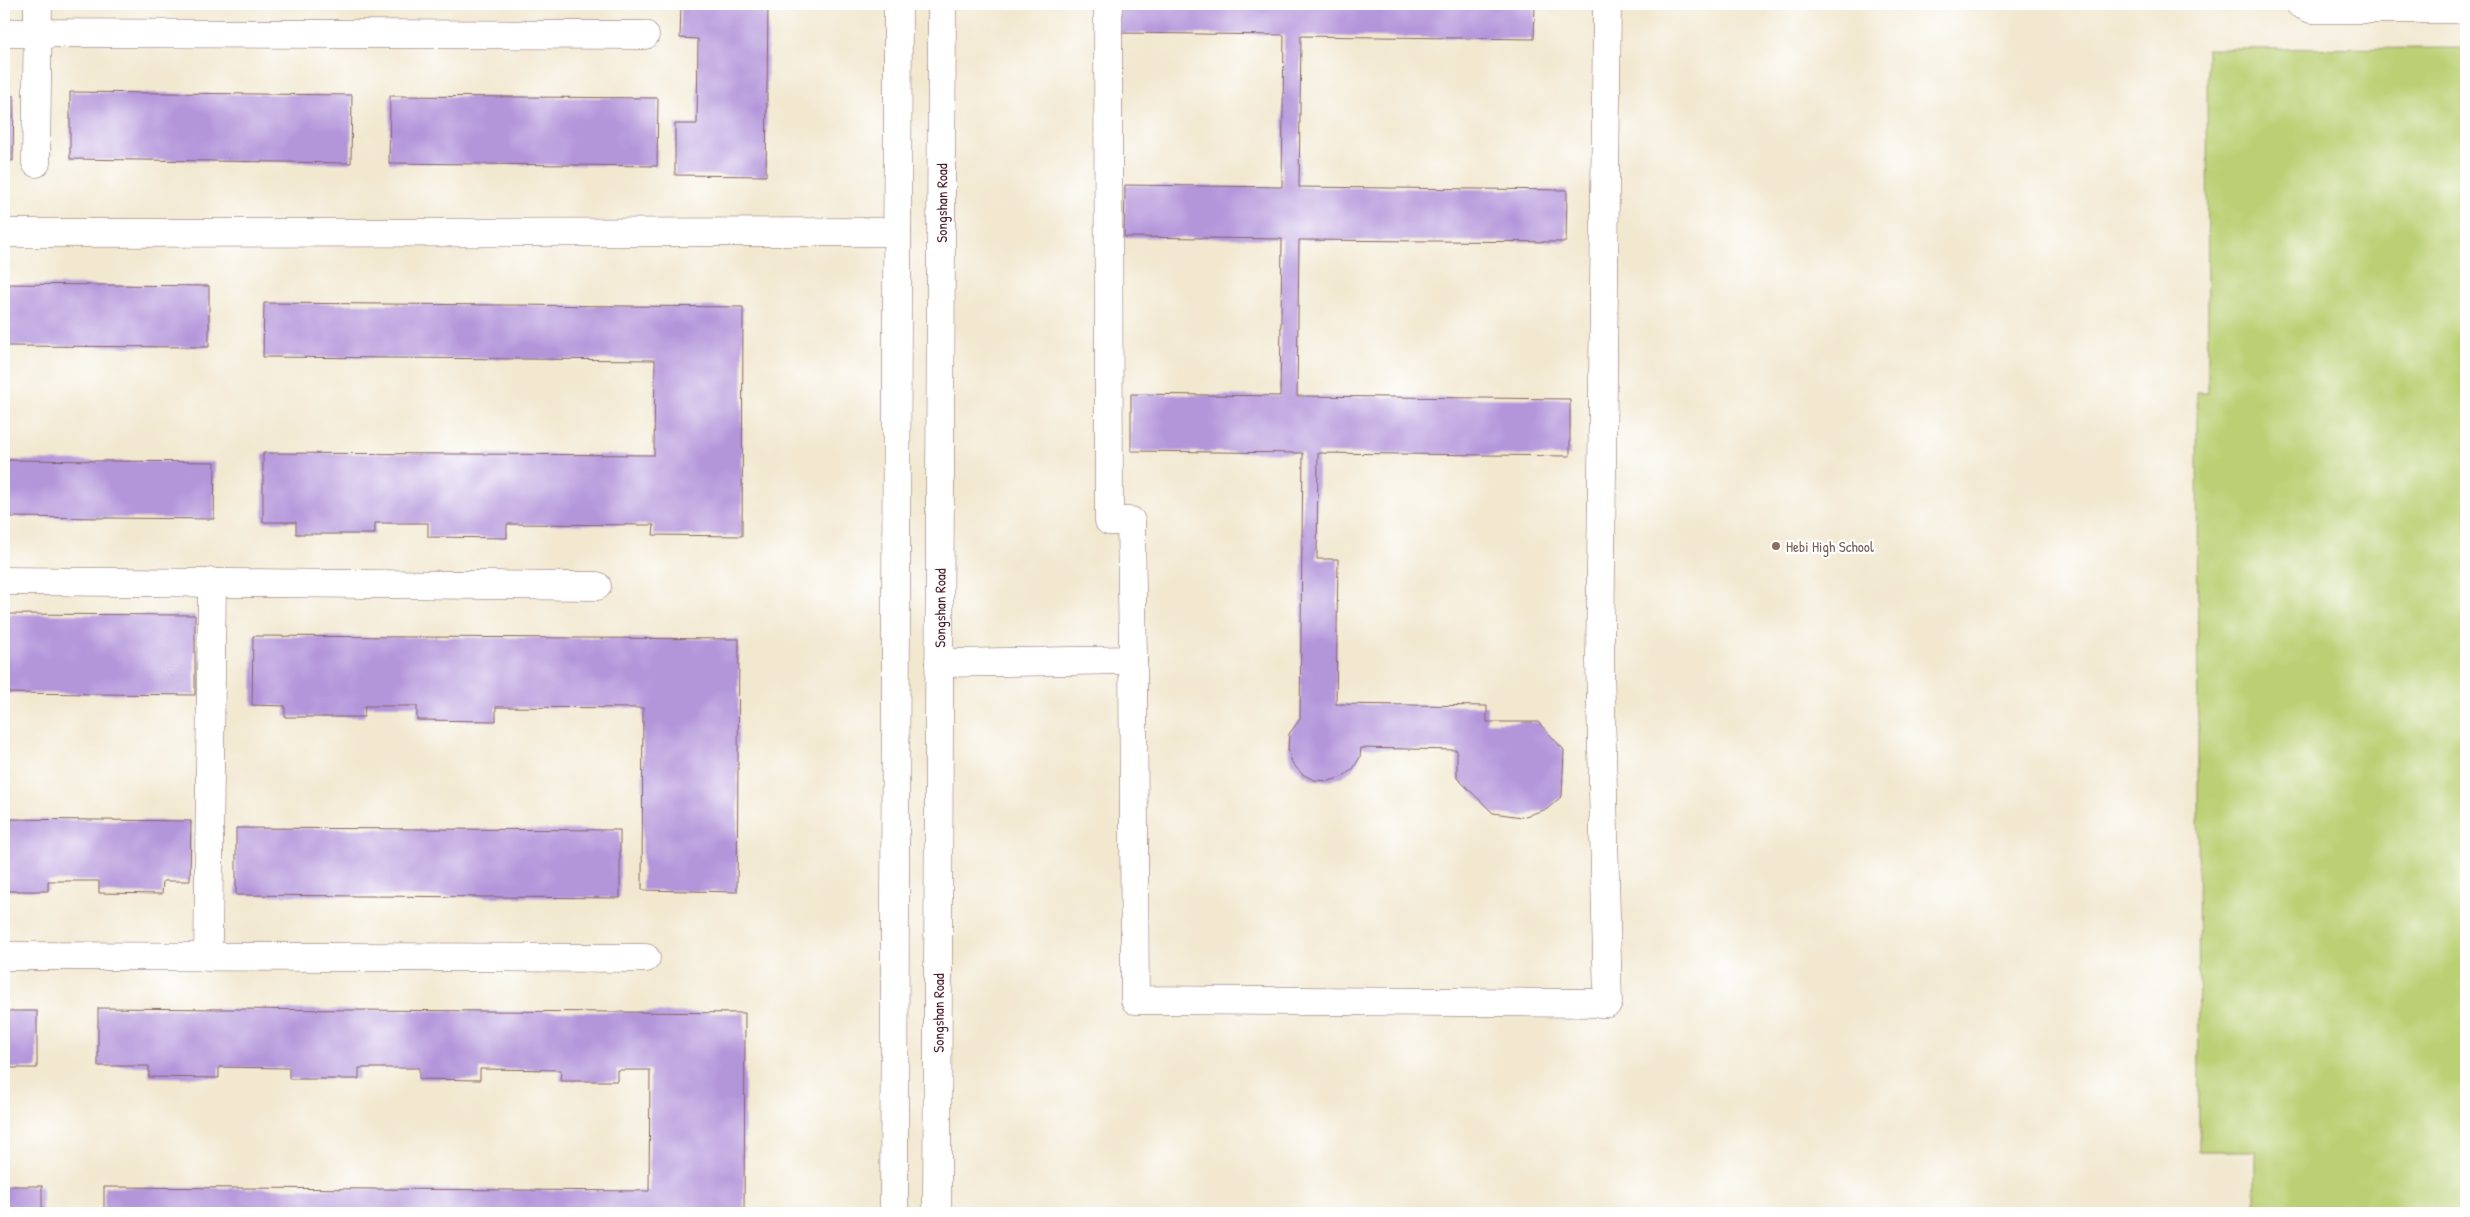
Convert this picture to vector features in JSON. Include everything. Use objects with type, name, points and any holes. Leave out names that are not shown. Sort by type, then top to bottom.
[{"type":"street","points":[[36,162],[38,4]]},
{"type":"street","points":[[894,1213],[898,4]]},
{"type":"street","name":"Songshan Road","points":[[938,1213],[942,4]]},
{"type":"street","points":[[1108,4],[1109,521],[1131,521],[1135,1000],[1608,1003],[1600,662],[1607,4]]},
{"type":"street","points":[[2300,4],[2312,9],[2466,9]]},
{"type":"street","points":[[4,33],[645,35]]},
{"type":"street","points":[[4,233],[897,232]]},
{"type":"street","points":[[4,581],[597,586]]},
{"type":"street","points":[[208,957],[212,582]]},
{"type":"street","points":[[939,663],[1133,660]]},
{"type":"street","points":[[4,956],[646,958]]},
{"type":"green space","points":[[2466,48],[2466,1213],[2255,1213],[2255,1151],[2199,1151],[2197,392],[2208,392],[2207,49]]},
{"type":"building","points":[[681,4],[768,4],[766,176],[675,175],[675,124],[697,124],[698,39],[680,38]]},
{"type":"building","points":[[1119,4],[1535,4],[1534,39],[1301,36],[1299,187],[1567,190],[1566,242],[1299,240],[1297,396],[1570,399],[1570,456],[1318,453],[1317,559],[1338,559],[1336,704],[1487,706],[1487,722],[1538,722],[1564,750],[1562,796],[1547,809],[1522,817],[1493,813],[1457,778],[1457,750],[1361,748],[1360,757],[1353,769],[1342,777],[1329,781],[1314,780],[1302,774],[1292,763],[1288,749],[1289,734],[1300,719],[1303,453],[1131,451],[1131,394],[1280,396],[1282,239],[1124,237],[1125,185],[1282,187],[1284,35],[1119,33]]},
{"type":"building","points":[[70,92],[352,95],[351,163],[70,159]]},
{"type":"building","points":[[4,96],[14,96],[13,161],[4,160]]},
{"type":"building","points":[[390,96],[658,98],[657,166],[389,163]]},
{"type":"building","points":[[4,284],[209,286],[209,347],[4,346]]},
{"type":"building","points":[[264,303],[743,307],[742,536],[653,535],[654,525],[507,524],[507,538],[428,537],[428,523],[375,523],[375,534],[296,534],[296,522],[263,522],[263,453],[654,455],[655,360],[263,357]]},
{"type":"building","points":[[4,460],[215,462],[214,519],[4,517]]},
{"type":"building","points":[[4,614],[195,615],[195,695],[4,693]]},
{"type":"building","points":[[253,636],[739,639],[737,892],[642,890],[643,708],[496,707],[496,721],[417,720],[417,706],[365,706],[364,717],[285,717],[285,706],[252,705]]},
{"type":"building","points":[[4,819],[191,821],[190,881],[163,881],[162,894],[99,893],[99,881],[48,881],[48,891],[4,891]]},
{"type":"building","points":[[236,828],[620,830],[620,898],[236,895]]},
{"type":"building","points":[[98,1008],[745,1013],[744,1213],[104,1213],[104,1187],[649,1191],[650,1070],[617,1070],[617,1081],[560,1081],[561,1070],[480,1069],[480,1080],[419,1079],[419,1068],[359,1068],[359,1079],[289,1079],[289,1068],[219,1067],[219,1078],[149,1077],[149,1066],[98,1066]]},
{"type":"building","points":[[4,1011],[37,1011],[37,1068],[4,1068]]},
{"type":"building","points":[[4,1186],[42,1186],[42,1213],[4,1213]]},
{"type":"place","name":"Hebi High School","points":[[1776,546]]}]
